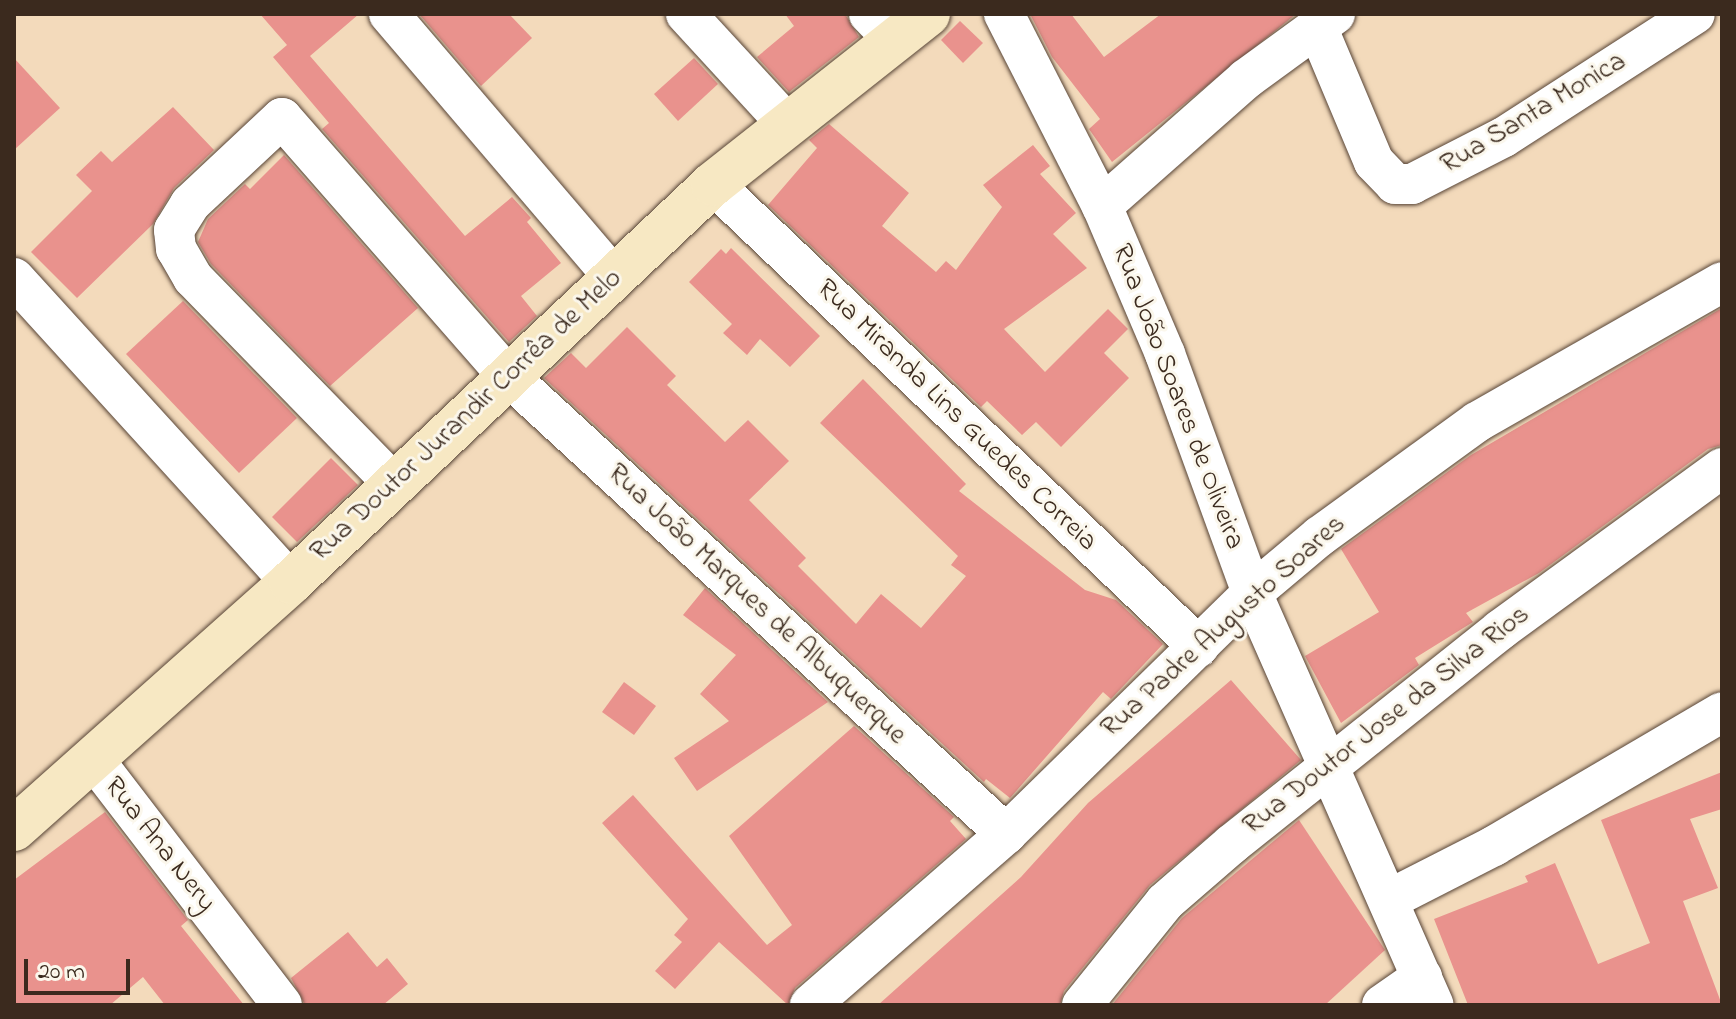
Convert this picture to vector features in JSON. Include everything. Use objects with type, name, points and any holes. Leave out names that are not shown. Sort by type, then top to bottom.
[{"type":"street","points":[[389,14],[614,277]]},
{"type":"street","points":[[686,14],[787,124]]},
{"type":"street","name":"Rua Doutor Jurandir Corrêa de Melo","points":[[14,829],[95,761],[291,582],[713,184],[787,124],[881,27],[928,14]]},
{"type":"street","name":"Rua João Soares de Oliveira","points":[[1004,14],[1102,206],[1165,354],[1252,593],[1326,769],[1390,899],[1428,991]]},
{"type":"street","name":"Rua Santa Monica","points":[[1326,22],[1374,162],[1395,184],[1412,184],[1504,137],[1695,14]]},
{"type":"street","points":[[1102,206],[1246,79],[1326,22]]},
{"type":"street","name":"Rua João Marques de Albuquerque","points":[[394,484],[193,278],[173,239],[190,204],[282,118],[507,375],[1006,834]]},
{"type":"street","name":"Rua Miranda Lins Guedes Correia","points":[[713,184],[1199,647]]},
{"type":"street","points":[[14,278],[291,582]]},
{"type":"street","name":"Rua Padre Augusto Soares","points":[[810,1005],[1006,834],[1252,593],[1435,449],[1722,282]]},
{"type":"street","name":"Rua Doutor Jose da Silva Rios","points":[[1082,1005],[1110,976],[1165,902],[1513,620],[1722,468]]},
{"type":"street","points":[[1390,899],[1494,846],[1722,712]]},
{"type":"street","name":"Rua Ana Nery","points":[[95,761],[282,1005]]},
{"type":"street","points":[[1382,1005],[1428,991]]},
{"type":"building","points":[[260,14],[359,14],[310,56],[465,236],[512,197],[531,218],[527,222],[561,263],[521,296],[537,316],[509,342],[322,129],[329,123],[273,57],[287,45]]},
{"type":"building","points":[[419,14],[509,14],[532,38],[481,86]]},
{"type":"building","points":[[785,14],[845,14],[859,37],[789,92],[757,57],[794,26]]},
{"type":"building","points":[[1030,14],[1071,14],[1104,57],[1161,14],[1296,14],[1112,162],[1089,129],[1100,119],[1052,57]]},
{"type":"building","points":[[960,21],[983,43],[963,63],[941,40]]},
{"type":"building","points":[[14,58],[60,108],[14,150]]},
{"type":"building","points":[[694,58],[718,84],[678,121],[654,94]]},
{"type":"building","points":[[173,107],[214,150],[174,188],[153,224],[77,298],[31,252],[92,191],[76,175],[101,151],[112,162]]},
{"type":"building","points":[[829,124],[909,193],[882,226],[936,272],[946,261],[956,270],[1002,207],[983,185],[1033,145],[1050,166],[1040,174],[1076,213],[1053,234],[1087,268],[1004,329],[1045,372],[1108,309],[1128,329],[1104,353],[1129,378],[1061,447],[1036,422],[1022,435],[987,401],[981,407],[768,205],[817,148],[809,140]]},
{"type":"building","points":[[284,155],[418,308],[330,386],[211,264],[198,242],[208,219],[245,184],[250,189]]},
{"type":"building","points":[[731,248],[820,336],[790,367],[760,339],[747,355],[723,333],[732,324],[689,282],[721,249],[726,254]]},
{"type":"building","points":[[183,301],[297,418],[239,473],[126,354]]},
{"type":"building","points":[[1722,308],[1722,445],[1708,449],[1539,573],[1466,613],[1473,622],[1415,658],[1419,665],[1341,723],[1305,656],[1379,612],[1341,549],[1471,455]]},
{"type":"building","points":[[627,327],[676,376],[667,385],[725,442],[748,420],[789,461],[749,500],[806,558],[798,566],[856,624],[881,594],[921,628],[966,576],[951,565],[958,556],[820,423],[863,379],[966,484],[959,491],[1085,590],[1116,600],[1163,644],[1111,699],[1103,692],[1010,798],[986,779],[984,782],[544,378],[571,353],[586,368]]},
{"type":"building","points":[[331,458],[358,485],[297,542],[272,517]]},
{"type":"building","points":[[705,588],[828,702],[697,791],[674,758],[729,721],[700,694],[736,655],[683,615]]},
{"type":"building","points":[[1231,680],[1301,760],[1150,885],[1064,991],[1060,1005],[878,1005],[1021,877],[1088,803]]},
{"type":"building","points":[[624,682],[656,706],[634,735],[602,712]]},
{"type":"building","points":[[854,726],[954,817],[950,821],[966,839],[795,988],[788,1005],[719,942],[675,989],[655,971],[682,942],[674,935],[688,919],[602,823],[633,795],[767,945],[792,925],[729,836]]},
{"type":"building","points":[[1722,772],[1722,809],[1690,819],[1718,888],[1683,901],[1722,1005],[1468,1005],[1434,919],[1528,882],[1525,876],[1555,863],[1598,964],[1650,943],[1601,820]]},
{"type":"building","points":[[105,812],[188,920],[181,926],[244,1005],[165,1005],[143,977],[110,1005],[14,1005],[14,880]]},
{"type":"building","points":[[1299,820],[1385,950],[1325,1005],[1112,1005],[1182,918]]},
{"type":"building","points":[[348,932],[377,967],[387,958],[408,984],[383,1005],[305,1005],[291,978]]}]
